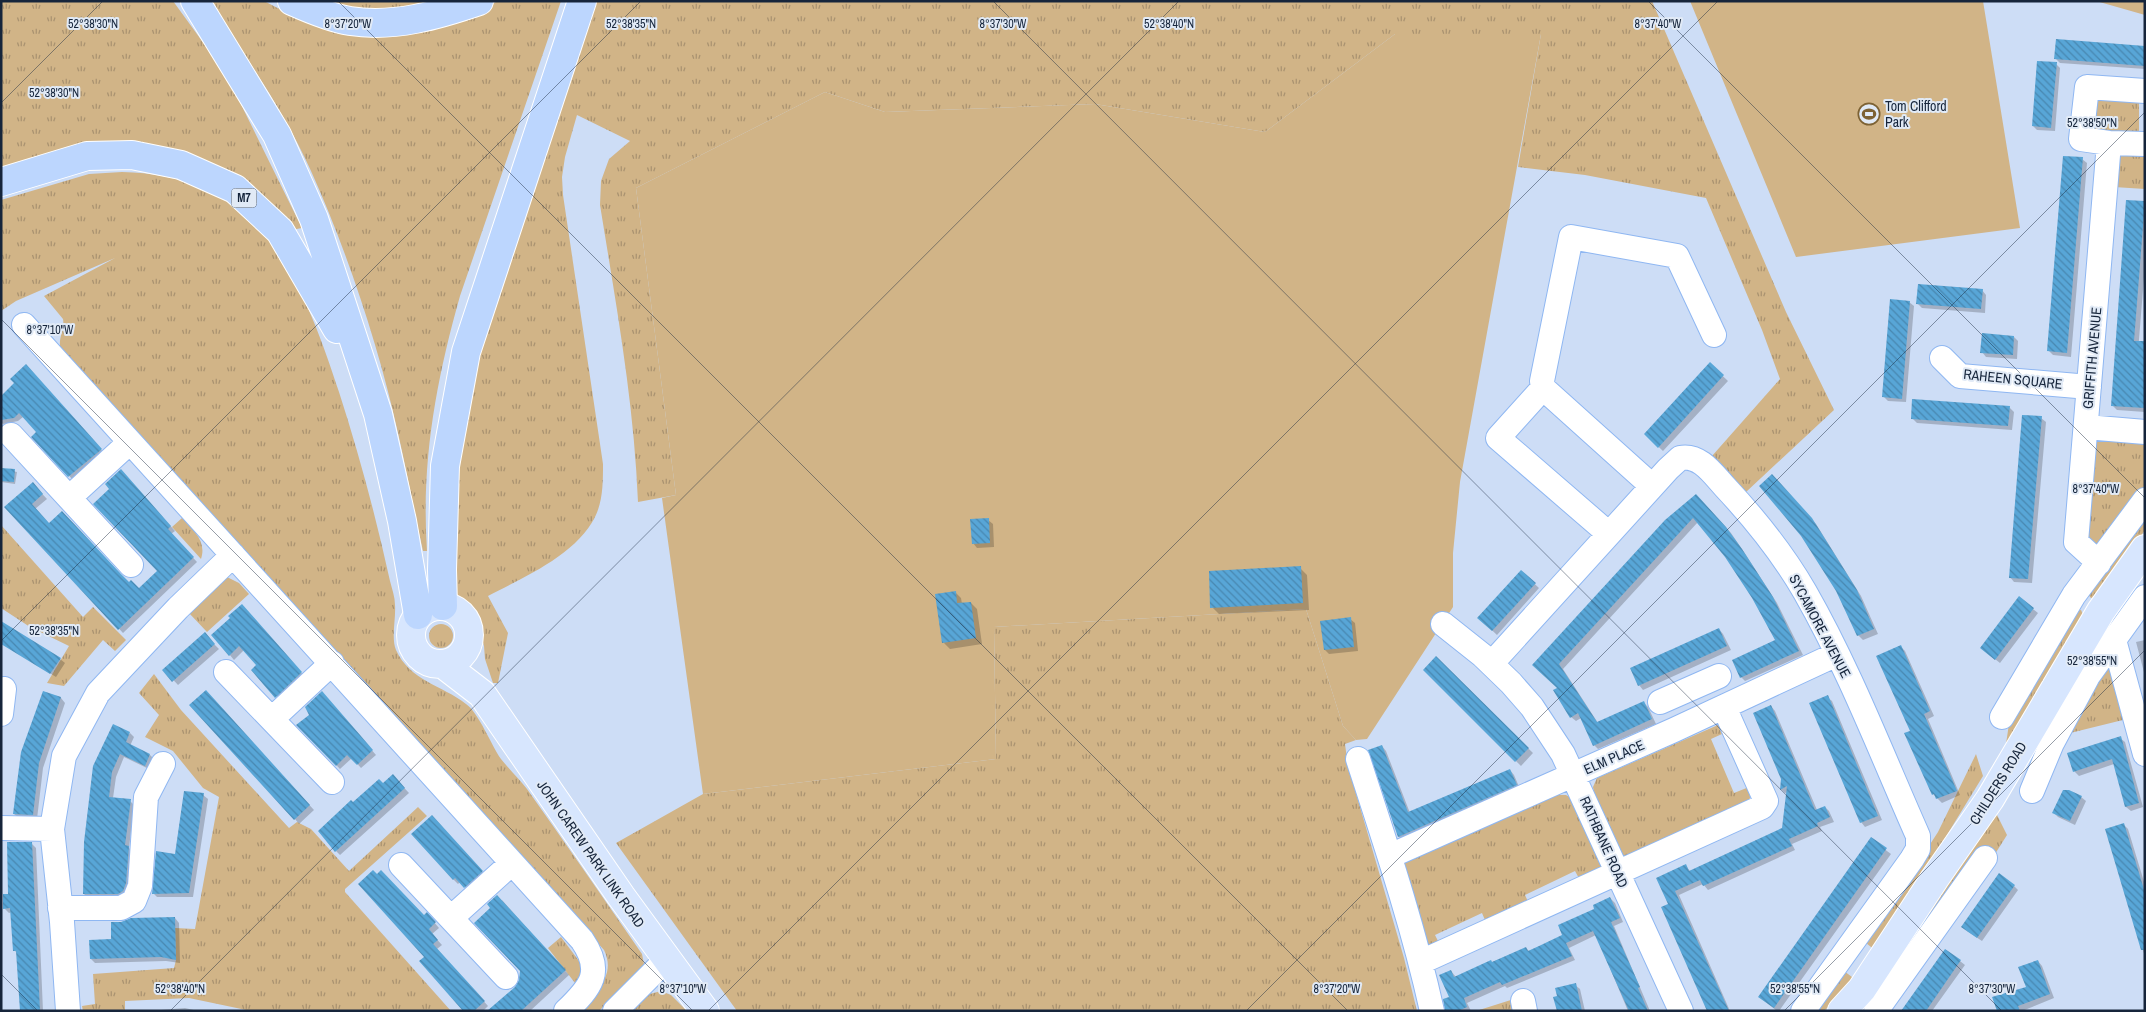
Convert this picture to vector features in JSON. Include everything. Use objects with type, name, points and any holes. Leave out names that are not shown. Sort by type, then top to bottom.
[{"type":"highway","points":[[195,1],[277,135],[314,219],[378,414],[402,521],[418,616]]},
{"type":"highway","points":[[292,1],[311,10],[350,21],[393,22],[441,14],[479,1]]},
{"type":"highway","points":[[443,606],[442,570],[445,466],[466,352],[582,1]]},
{"type":"highway","name":"M7","points":[[1,182],[86,156],[132,155],[181,165],[234,189],[280,231],[331,316],[378,414]]},
{"type":"main road","name":"CHILDERS ROAD","points":[[1842,1011],[1876,970],[1935,878],[2005,775],[2101,611],[2145,549]]},
{"type":"main road","points":[[443,606],[460,614],[466,622],[469,636],[468,643],[459,657],[443,664],[426,661],[414,648],[411,631],[418,616],[430,608],[443,606]]},
{"type":"main road","name":"JOHN CAREW PARK LINK ROAD","points":[[468,643],[482,694]]},
{"type":"main road","name":"JOHN CAREW PARK LINK ROAD","points":[[443,664],[482,694],[666,960],[705,1011]]},
{"type":"street","points":[[2145,91],[2087,87],[2081,139],[2110,143],[2145,144]]},
{"type":"street","name":"GRIFFITH AVENUE","points":[[2099,563],[2076,542],[2110,143]]},
{"type":"street","points":[[1652,486],[1543,388],[1542,382],[1571,237],[1677,256],[1714,335]]},
{"type":"street","points":[[24,325],[582,940],[595,969],[578,999],[566,1011]]},
{"type":"street","name":"RAHEEN SQUARE","points":[[1942,358],[1960,376],[2089,387]]},
{"type":"street","points":[[1543,388],[1498,438],[1609,534]]},
{"type":"street","points":[[2086,427],[2145,432]]},
{"type":"street","points":[[11,435],[130,565]]},
{"type":"street","points":[[69,498],[130,442]]},
{"type":"street","name":"SYCAMORE AVENUE","points":[[1492,663],[1652,486],[1680,458],[1692,458],[1704,465],[1751,515],[1765,532],[1804,591],[1837,654],[1919,842],[1912,859],[1803,1011]]},
{"type":"street","points":[[2002,717],[2074,595],[2145,500]]},
{"type":"street","points":[[68,1011],[52,830],[64,756],[98,693],[178,608],[233,555]]},
{"type":"street","points":[[2074,595],[2101,611]]},
{"type":"street","points":[[2032,791],[2052,743],[2088,676],[2145,597]]},
{"type":"street","name":"RATHBANE ROAD","points":[[1443,624],[1492,663],[1532,707],[1563,754],[1682,1011]]},
{"type":"street","points":[[2114,640],[2145,754]]},
{"type":"street","name":"ELM PLACE","points":[[1390,856],[1574,775],[1837,654]]},
{"type":"street","points":[[272,718],[332,663]]},
{"type":"street","points":[[226,672],[332,782]]},
{"type":"street","points":[[1660,702],[1719,676]]},
{"type":"street","points":[[1,714],[4,689]]},
{"type":"street","points":[[1688,690],[1700,718]]},
{"type":"street","points":[[1421,962],[1762,807],[1766,801],[1724,707]]},
{"type":"street","points":[[1358,759],[1390,856],[1421,962],[1432,1011]]},
{"type":"street","points":[[60,908],[121,908],[134,901],[140,886],[146,797],[163,764]]},
{"type":"street","points":[[1,828],[52,830]]},
{"type":"street","points":[[1876,1011],[1985,858]]},
{"type":"street","points":[[451,918],[512,863]]},
{"type":"street","points":[[401,865],[506,977]]},
{"type":"street","points":[[1847,951],[1876,970]]},
{"type":"street","points":[[615,1011],[666,960]]},
{"type":"green space","points":[[1,1],[173,1],[226,74],[302,228],[291,230],[196,158],[1,171]]},
{"type":"green space","points":[[210,1],[264,1],[295,17],[469,15],[498,1],[561,1],[460,296],[451,328],[437,391],[428,454],[426,486],[427,551],[423,551],[398,433],[372,333],[337,234],[311,171],[289,127],[264,84]]},
{"type":"green space","points":[[312,1],[457,1],[370,15]]},
{"type":"green space","points":[[591,1],[1652,1],[1786,312],[1834,410],[1746,492],[1712,456],[1780,379],[1762,330],[1706,198],[1585,175],[1518,167],[1541,34],[1395,34],[1265,132],[1095,104],[885,112],[825,92],[636,188],[676,495],[638,502],[633,427],[600,205],[601,181],[609,159],[630,141],[577,115],[565,157],[562,177],[563,195],[603,464],[601,498],[595,517],[575,543],[548,564],[488,596],[508,633],[498,683],[493,683],[485,659],[480,632],[464,607],[454,598],[451,556],[460,440],[472,368]]},
{"type":"green space","name":"Tom Clifford Park","points":[[1690,1],[1983,1],[2020,228],[1796,257]]},
{"type":"green space","points":[[2096,1],[2145,1],[2145,15]]},
{"type":"green space","points":[[1395,34],[1541,34],[1460,482],[1453,553],[1453,607],[1367,739],[1356,740],[1343,726],[1306,609],[994,627],[996,759],[703,794],[662,498],[676,495],[636,188],[825,92],[885,112],[1095,104],[1265,132]]},
{"type":"green space","points":[[2097,97],[2139,102],[2139,133],[2098,134],[2091,127]]},
{"type":"green space","points":[[2121,155],[2145,157],[2145,189],[2114,187],[2115,161]]},
{"type":"green space","points":[[122,172],[170,178],[209,191],[242,213],[268,240],[290,273],[309,310],[324,350],[360,462],[394,596],[394,640],[396,650],[409,669],[418,676],[457,697],[476,714],[501,759],[527,789],[642,954],[644,964],[640,971],[599,1011],[577,1011],[602,984],[606,976],[608,968],[604,950],[61,350],[60,342],[63,319],[44,296],[115,258],[16,301],[1,311],[1,200],[89,174]]},
{"type":"green space","points":[[2103,433],[2145,439],[2145,485],[2095,551],[2082,536],[2090,441]]},
{"type":"green space","points":[[2145,510],[2145,530],[2098,597],[2091,598],[2085,591]]},
{"type":"green space","points":[[182,518],[201,541],[201,559],[172,527]]},
{"type":"green space","points":[[1,525],[83,617],[93,607],[126,640],[115,651],[103,640],[64,686],[47,683],[69,646],[30,627],[1,608]]},
{"type":"green space","points":[[227,577],[239,583],[249,594],[207,632],[189,613]]},
{"type":"green space","points":[[1306,609],[1343,726],[1356,740],[1345,744],[1348,766],[1404,958],[1417,1011],[737,1011],[616,843],[703,794],[996,759],[994,627]]},
{"type":"green space","points":[[2081,610],[2085,619],[2006,744],[2010,717],[2070,612]]},
{"type":"green space","points":[[436,624],[446,624],[453,631],[453,641],[446,648],[436,648],[429,641],[429,631]]},
{"type":"green space","points":[[2107,659],[2131,718],[2062,735]]},
{"type":"green space","points":[[154,674],[181,710],[289,828],[297,822],[311,829],[349,871],[418,807],[427,816],[345,889],[345,892],[451,1011],[251,1011],[189,998],[125,1001],[125,1011],[83,1011],[82,1006],[95,1004],[93,974],[174,968],[176,960],[175,928],[195,929],[219,797],[203,788],[173,751],[145,737],[159,715],[139,693]]},
{"type":"green space","points":[[1718,725],[1722,734],[1711,739],[1734,793],[1749,787],[1750,798],[1744,807],[1623,858],[1594,792],[1593,787],[1597,778]]},
{"type":"green space","points":[[1976,754],[1983,776],[1876,951],[1866,943],[1938,832]]},
{"type":"green space","points":[[1557,795],[1566,795],[1571,798],[1605,871],[1581,882],[1575,871],[1525,895],[1530,906],[1487,925],[1482,913],[1435,935],[1441,947],[1426,951],[1398,865]]},
{"type":"green space","points":[[1996,813],[2007,835],[1995,854],[1977,850],[1866,1011],[1859,1011]]},
{"type":"green space","points":[[561,937],[582,965],[581,976],[575,983],[548,948]]},
{"type":"green space","points":[[1844,971],[1852,977],[1851,985],[1824,1011],[1814,1011]]},
{"type":"green space","points":[[661,991],[671,995],[687,1011],[627,1011],[646,995]]},
{"type":"green space","points":[[1514,999],[1513,1011],[1476,1011]]},
{"type":"building","points":[[2056,39],[2145,46],[2145,66],[2054,59]]},
{"type":"building","points":[[2037,61],[2057,62],[2051,128],[2032,126]]},
{"type":"building","points":[[2063,156],[2083,157],[2067,353],[2047,351]]},
{"type":"building","points":[[2126,200],[2145,201],[2134,341],[2145,341],[2145,408],[2111,406]]},
{"type":"building","points":[[1918,284],[1983,289],[1981,309],[1916,304]]},
{"type":"building","points":[[1890,299],[1910,301],[1902,399],[1882,397]]},
{"type":"building","points":[[1982,333],[2014,336],[2013,355],[1980,353]]},
{"type":"building","points":[[1710,362],[1724,375],[1658,448],[1644,434]]},
{"type":"building","points":[[26,364],[102,449],[68,477],[31,437],[36,432],[19,413],[14,418],[1,420],[1,396],[14,383],[10,379]]},
{"type":"building","points":[[1912,399],[2010,406],[2008,426],[1911,419]]},
{"type":"building","points":[[2022,415],[2042,416],[2028,579],[2009,578]]},
{"type":"building","points":[[1,468],[15,469],[14,482],[1,481]]},
{"type":"building","points":[[121,469],[171,526],[168,529],[194,557],[118,630],[4,507],[33,482],[43,494],[32,504],[49,523],[62,511],[129,582],[131,580],[139,588],[157,571],[93,504],[109,489],[105,484]]},
{"type":"building","points":[[1772,474],[1812,518],[1857,590],[1874,629],[1857,636],[1836,591],[1801,536],[1759,486]]},
{"type":"building","points":[[1696,494],[1726,527],[1742,549],[1773,597],[1799,651],[1740,678],[1732,660],[1775,640],[1752,598],[1725,557],[1693,518],[1559,664],[1597,722],[1644,701],[1652,719],[1593,746],[1578,713],[1570,718],[1553,690],[1557,688],[1532,665],[1665,520]]},
{"type":"building","points":[[989,518],[990,543],[972,544],[970,519]]},
{"type":"building","points":[[1301,566],[1303,603],[1210,608],[1209,571]]},
{"type":"building","points":[[1521,570],[1536,583],[1492,631],[1477,618]]},
{"type":"building","points":[[956,591],[957,603],[971,602],[976,638],[942,643],[935,594]]},
{"type":"building","points":[[2019,596],[2034,608],[1995,660],[1980,648]]},
{"type":"building","points":[[242,604],[302,672],[275,698],[251,670],[256,665],[239,646],[229,656],[211,635]]},
{"type":"building","points":[[1351,617],[1354,647],[1324,650],[1320,621]]},
{"type":"building","points":[[1,621],[61,658],[50,674],[1,644]]},
{"type":"building","points":[[1719,628],[1727,646],[1638,686],[1630,668]]},
{"type":"building","points":[[205,632],[215,644],[172,682],[162,670]]},
{"type":"building","points":[[1901,645],[1930,711],[1924,714],[1957,791],[1936,799],[1934,794],[1932,795],[1904,733],[1910,731],[1876,656]]},
{"type":"building","points":[[1436,656],[1529,748],[1515,762],[1423,670]]},
{"type":"building","points":[[206,690],[310,805],[294,820],[189,705]]},
{"type":"building","points":[[43,691],[61,697],[39,763],[33,815],[13,814],[21,752]]},
{"type":"building","points":[[322,691],[373,750],[357,765],[347,755],[336,766],[296,725],[309,715],[305,707]]},
{"type":"building","points":[[1828,695],[1878,816],[1860,823],[1809,703]]},
{"type":"building","points":[[1771,705],[1815,810],[1825,806],[1830,817],[1817,823],[1818,826],[1789,839],[1792,846],[1703,886],[1700,880],[1675,891],[1729,1011],[1707,1011],[1661,907],[1668,904],[1656,878],[1686,864],[1689,871],[1782,828],[1787,786],[1780,790],[1781,779],[1753,713]]},
{"type":"building","points":[[113,724],[130,732],[126,742],[150,754],[145,766],[120,754],[112,772],[109,797],[131,799],[125,845],[129,846],[126,883],[123,891],[118,894],[83,894],[84,842],[93,766]]},
{"type":"building","points":[[2121,736],[2139,803],[2125,807],[2112,759],[2073,772],[2067,753]]},
{"type":"building","points":[[1382,745],[1408,812],[1510,769],[1517,785],[1398,837],[1368,750]]},
{"type":"building","points":[[393,774],[405,788],[335,852],[318,831],[351,800],[353,802],[379,779],[383,783]]},
{"type":"building","points":[[2063,790],[2069,790],[2082,796],[2070,821],[2052,813]]},
{"type":"building","points":[[184,791],[204,793],[189,893],[152,894],[156,851],[175,854]]},
{"type":"building","points":[[432,815],[483,871],[464,888],[455,878],[453,880],[411,834]]},
{"type":"building","points":[[2124,823],[2145,893],[2145,950],[2141,950],[2105,829]]},
{"type":"building","points":[[1871,837],[1887,848],[1774,1008],[1758,997]]},
{"type":"building","points":[[7,842],[32,842],[40,1011],[20,1011],[16,951],[13,951],[10,908],[3,909],[3,894],[8,894]]},
{"type":"building","points":[[373,870],[377,874],[381,870],[424,915],[427,912],[436,922],[429,929],[438,940],[433,944],[485,1001],[474,1011],[463,1011],[419,961],[424,957],[358,884]]},
{"type":"building","points":[[1999,873],[2015,885],[1977,938],[1961,927]]},
{"type":"building","points":[[497,895],[566,970],[521,1011],[487,1011],[515,987],[519,980],[520,971],[474,923],[490,908],[487,904]]},
{"type":"building","points":[[1610,897],[1620,918],[1611,922],[1640,987],[1638,988],[1648,1011],[1629,1011],[1593,931],[1566,943],[1572,956],[1502,985],[1500,982],[1464,998],[1467,1007],[1458,1011],[1445,1011],[1443,999],[1449,997],[1439,975],[1451,970],[1454,977],[1526,947],[1528,951],[1539,946],[1562,935],[1558,925],[1594,909],[1593,905]]},
{"type":"building","points":[[175,917],[176,960],[161,957],[90,959],[89,940],[111,939],[111,922],[121,922],[131,918]]},
{"type":"building","points":[[1945,949],[1961,960],[1926,1011],[1901,1011]]},
{"type":"building","points":[[2038,960],[2050,994],[2018,1006],[2020,1011],[1997,1011],[1992,997],[2026,987],[2018,967]]},
{"type":"building","points":[[1576,983],[1582,1011],[1557,1011],[1553,997],[1557,996],[1555,988]]},
{"type":"place","name":"Tom Clifford Park","points":[[1869,114]]}]
